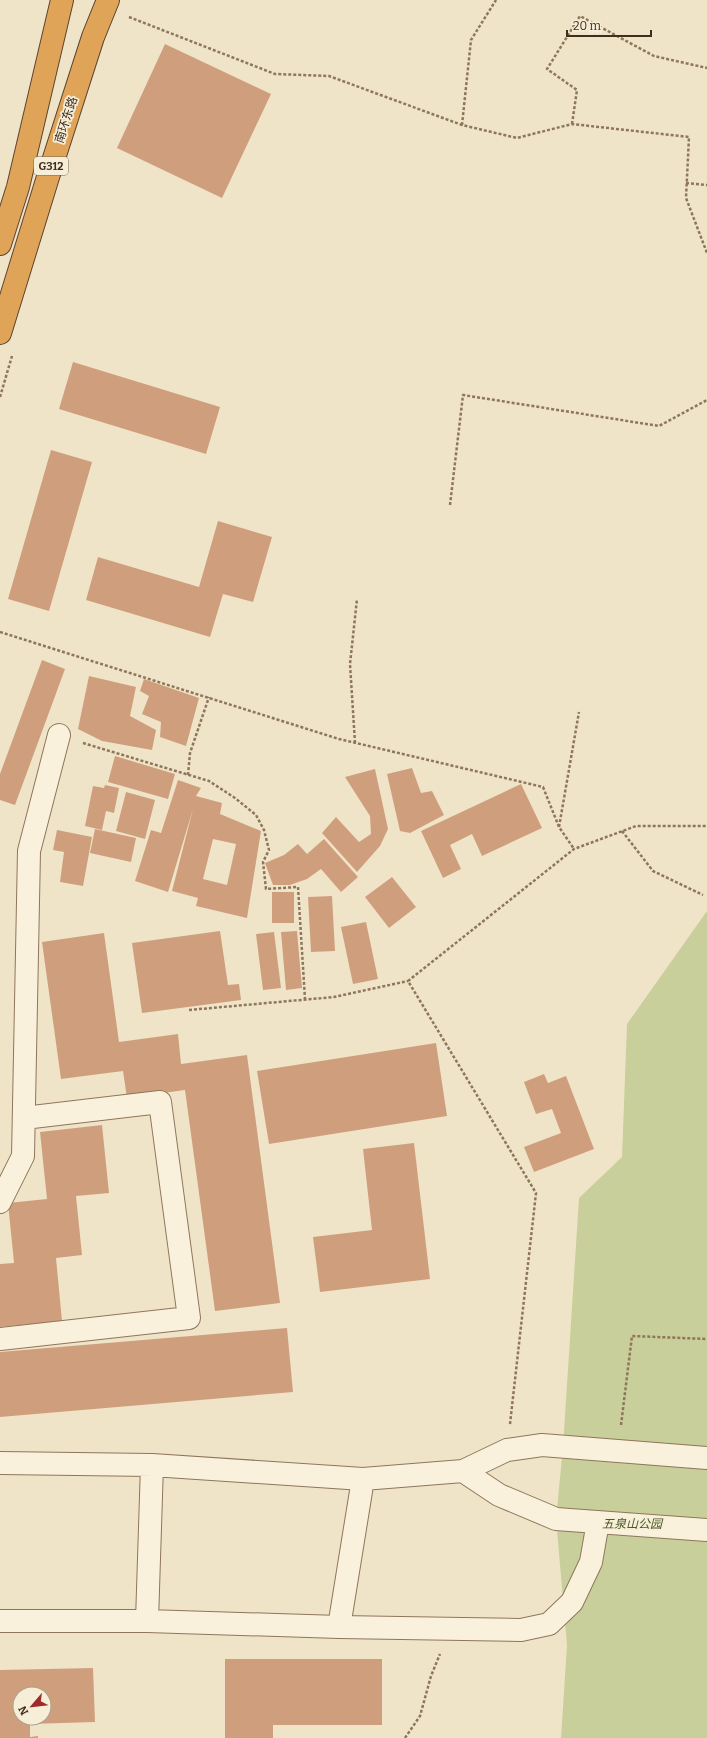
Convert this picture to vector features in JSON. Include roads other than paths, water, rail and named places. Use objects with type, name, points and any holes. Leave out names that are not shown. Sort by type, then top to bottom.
[{"type":"highway","name":"G312","points":[[0,244],[18,187],[62,0]]},
{"type":"highway","name":"南环东路","points":[[0,333],[93,37],[107,4]]},
{"type":"street","points":[[0,1202],[23,1156],[29,851],[59,735]]},
{"type":"street","points":[[0,1340],[189,1318],[160,1102],[24,1118]]},
{"type":"street","points":[[0,1463],[152,1465],[363,1479],[463,1471],[507,1450],[542,1445],[707,1458]]},
{"type":"street","points":[[147,1621],[152,1465]]},
{"type":"street","points":[[463,1471],[499,1495],[556,1519],[707,1530]]},
{"type":"street","points":[[339,1627],[363,1479]]},
{"type":"street","points":[[0,1620],[147,1621],[339,1627],[521,1630],[549,1624],[572,1602],[591,1562],[598,1522]]},
{"type":"park label","name":"五泉山公园","points":[[632,1524]]}]
